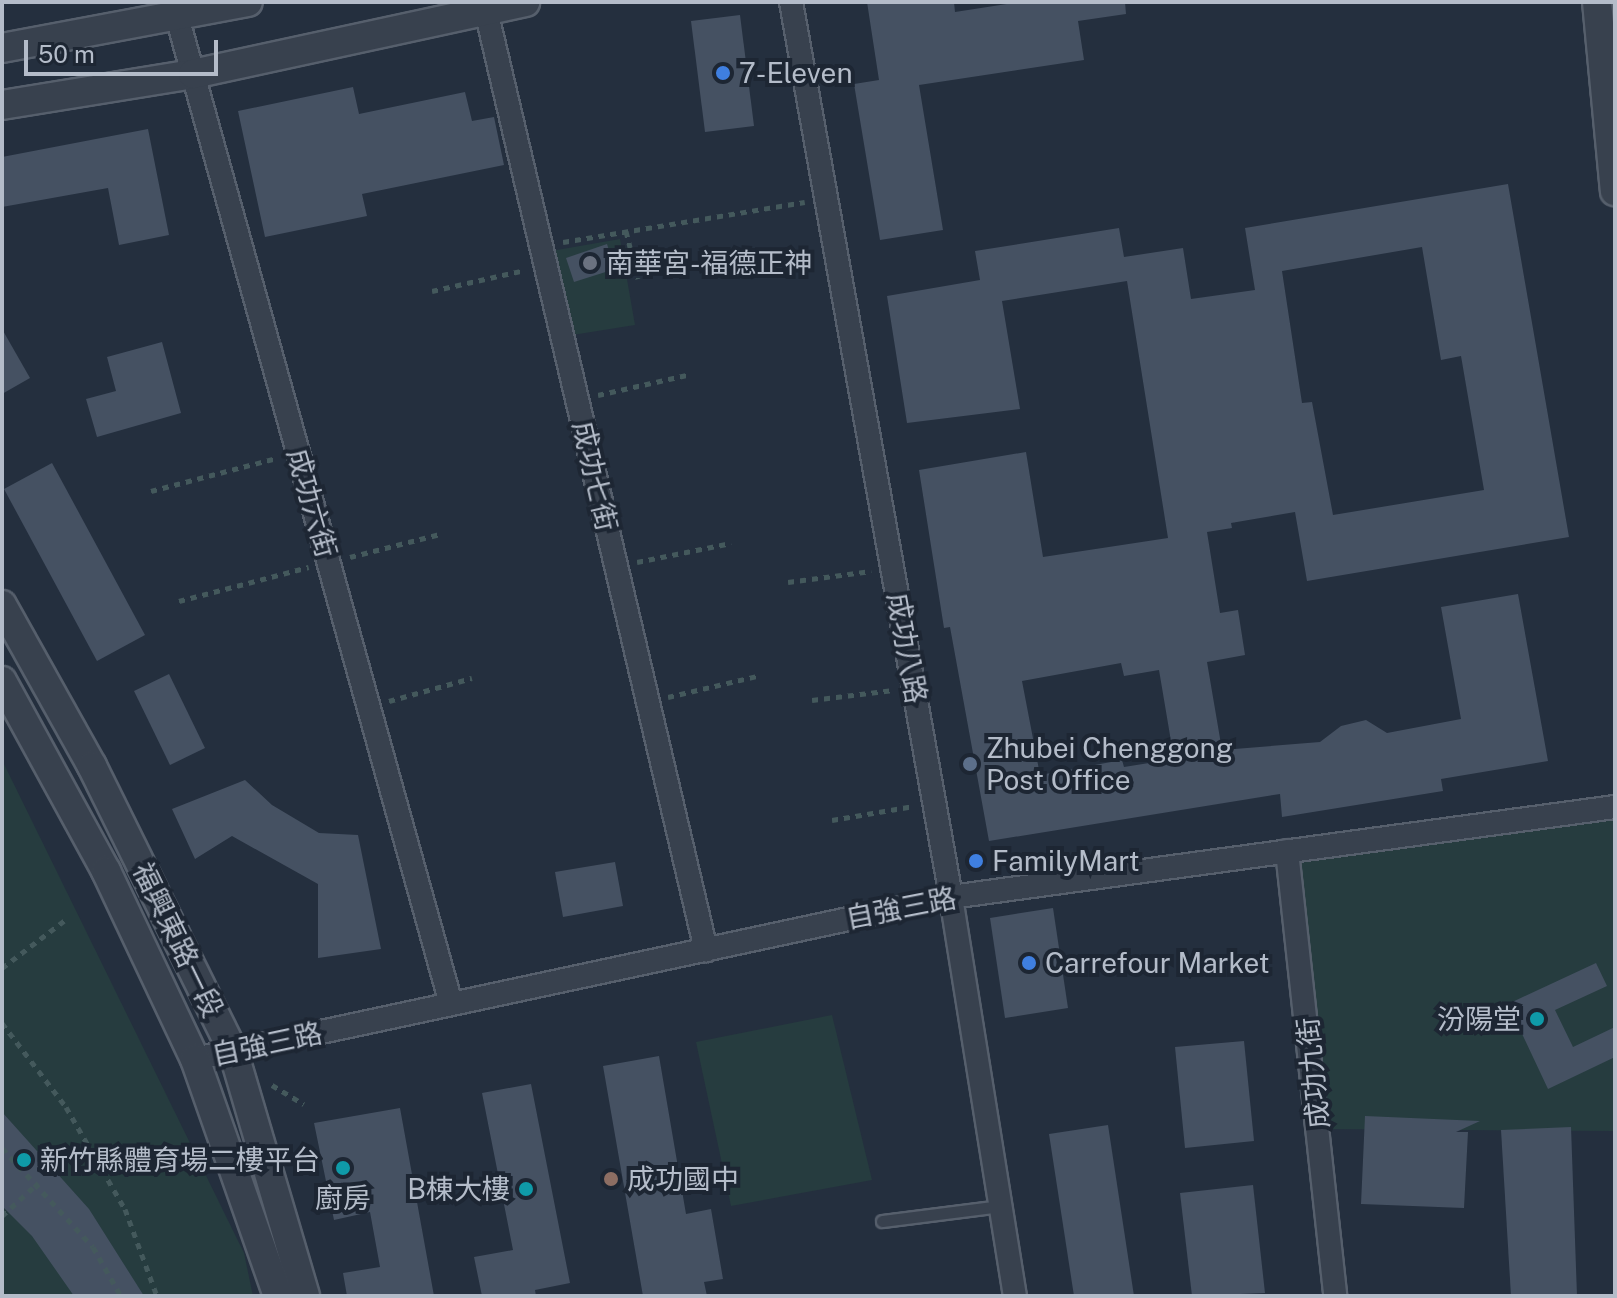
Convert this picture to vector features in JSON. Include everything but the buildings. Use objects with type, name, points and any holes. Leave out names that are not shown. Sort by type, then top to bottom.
[{"type":"street","points":[[2,48],[174,8],[248,2]]},
{"type":"street","points":[[2,105],[193,74],[485,6],[525,2]]},
{"type":"street","name":"成功八路","points":[[791,2],[935,803],[1015,1296]]},
{"type":"street","points":[[1597,2],[1615,191]]},
{"type":"street","name":"成功七街","points":[[485,6],[706,950]]},
{"type":"street","name":"成功六街","points":[[174,8],[451,1004]]},
{"type":"street","name":"福興東路一段","points":[[2,605],[92,766],[233,1051],[305,1296]]},
{"type":"street","name":"福興東路一段","points":[[2,681],[106,871],[195,1059],[278,1296]]},
{"type":"street","name":"自強三路","points":[[195,1059],[951,897],[1615,807]]},
{"type":"street","name":"成功九街","points":[[1287,851],[1335,1296]]},
{"type":"lane","points":[[882,1221],[1001,1206]]},
{"type":"path","points":[[432,291],[626,231],[826,199]]},
{"type":"path","points":[[626,231],[638,279]]},
{"type":"path","points":[[577,400],[687,375]]},
{"type":"path","points":[[151,491],[298,453]]},
{"type":"path","points":[[179,601],[440,534]]},
{"type":"path","points":[[616,566],[731,543]]},
{"type":"path","points":[[788,582],[892,568]]},
{"type":"path","points":[[648,701],[757,676]]},
{"type":"path","points":[[368,707],[472,678]]},
{"type":"path","points":[[812,700],[914,687]]},
{"type":"path","points":[[832,820],[935,803]]},
{"type":"path","points":[[2,968],[64,921]]},
{"type":"path","points":[[2,1023],[66,1107],[125,1209],[157,1296]]},
{"type":"path","points":[[265,1081],[304,1104]]},
{"type":"path","points":[[2,1148],[38,1183],[93,1247],[121,1296]]},
{"type":"path","points":[[5,1214],[38,1183]]},
{"type":"green space","points":[[620,239],[635,325],[566,336],[551,251]]},
{"type":"green space","points":[[2,760],[244,1253],[253,1296],[2,1296]]},
{"type":"green space","points":[[1615,807],[1615,1131],[1319,1129],[1287,851]]},
{"type":"green space","points":[[832,1015],[872,1180],[731,1206],[696,1042]]},
{"type":"place","name":"7-Eleven","points":[[723,73]]},
{"type":"place","name":"南華宮-福德正神","points":[[590,263]]},
{"type":"place","name":"Zhubei Chenggong Post Office","points":[[970,764]]},
{"type":"place","name":"FamilyMart","points":[[976,861]]},
{"type":"place","name":"Carrefour Market","points":[[1029,963]]},
{"type":"place","name":"汾陽堂","points":[[1537,1019]]},
{"type":"place","name":"新竹縣體育場二樓平台","points":[[24,1160]]},
{"type":"place","name":"廚房","points":[[343,1168]]},
{"type":"place","name":"成功國中","points":[[611,1179]]},
{"type":"place","name":"B棟大樓","points":[[526,1189]]}]
